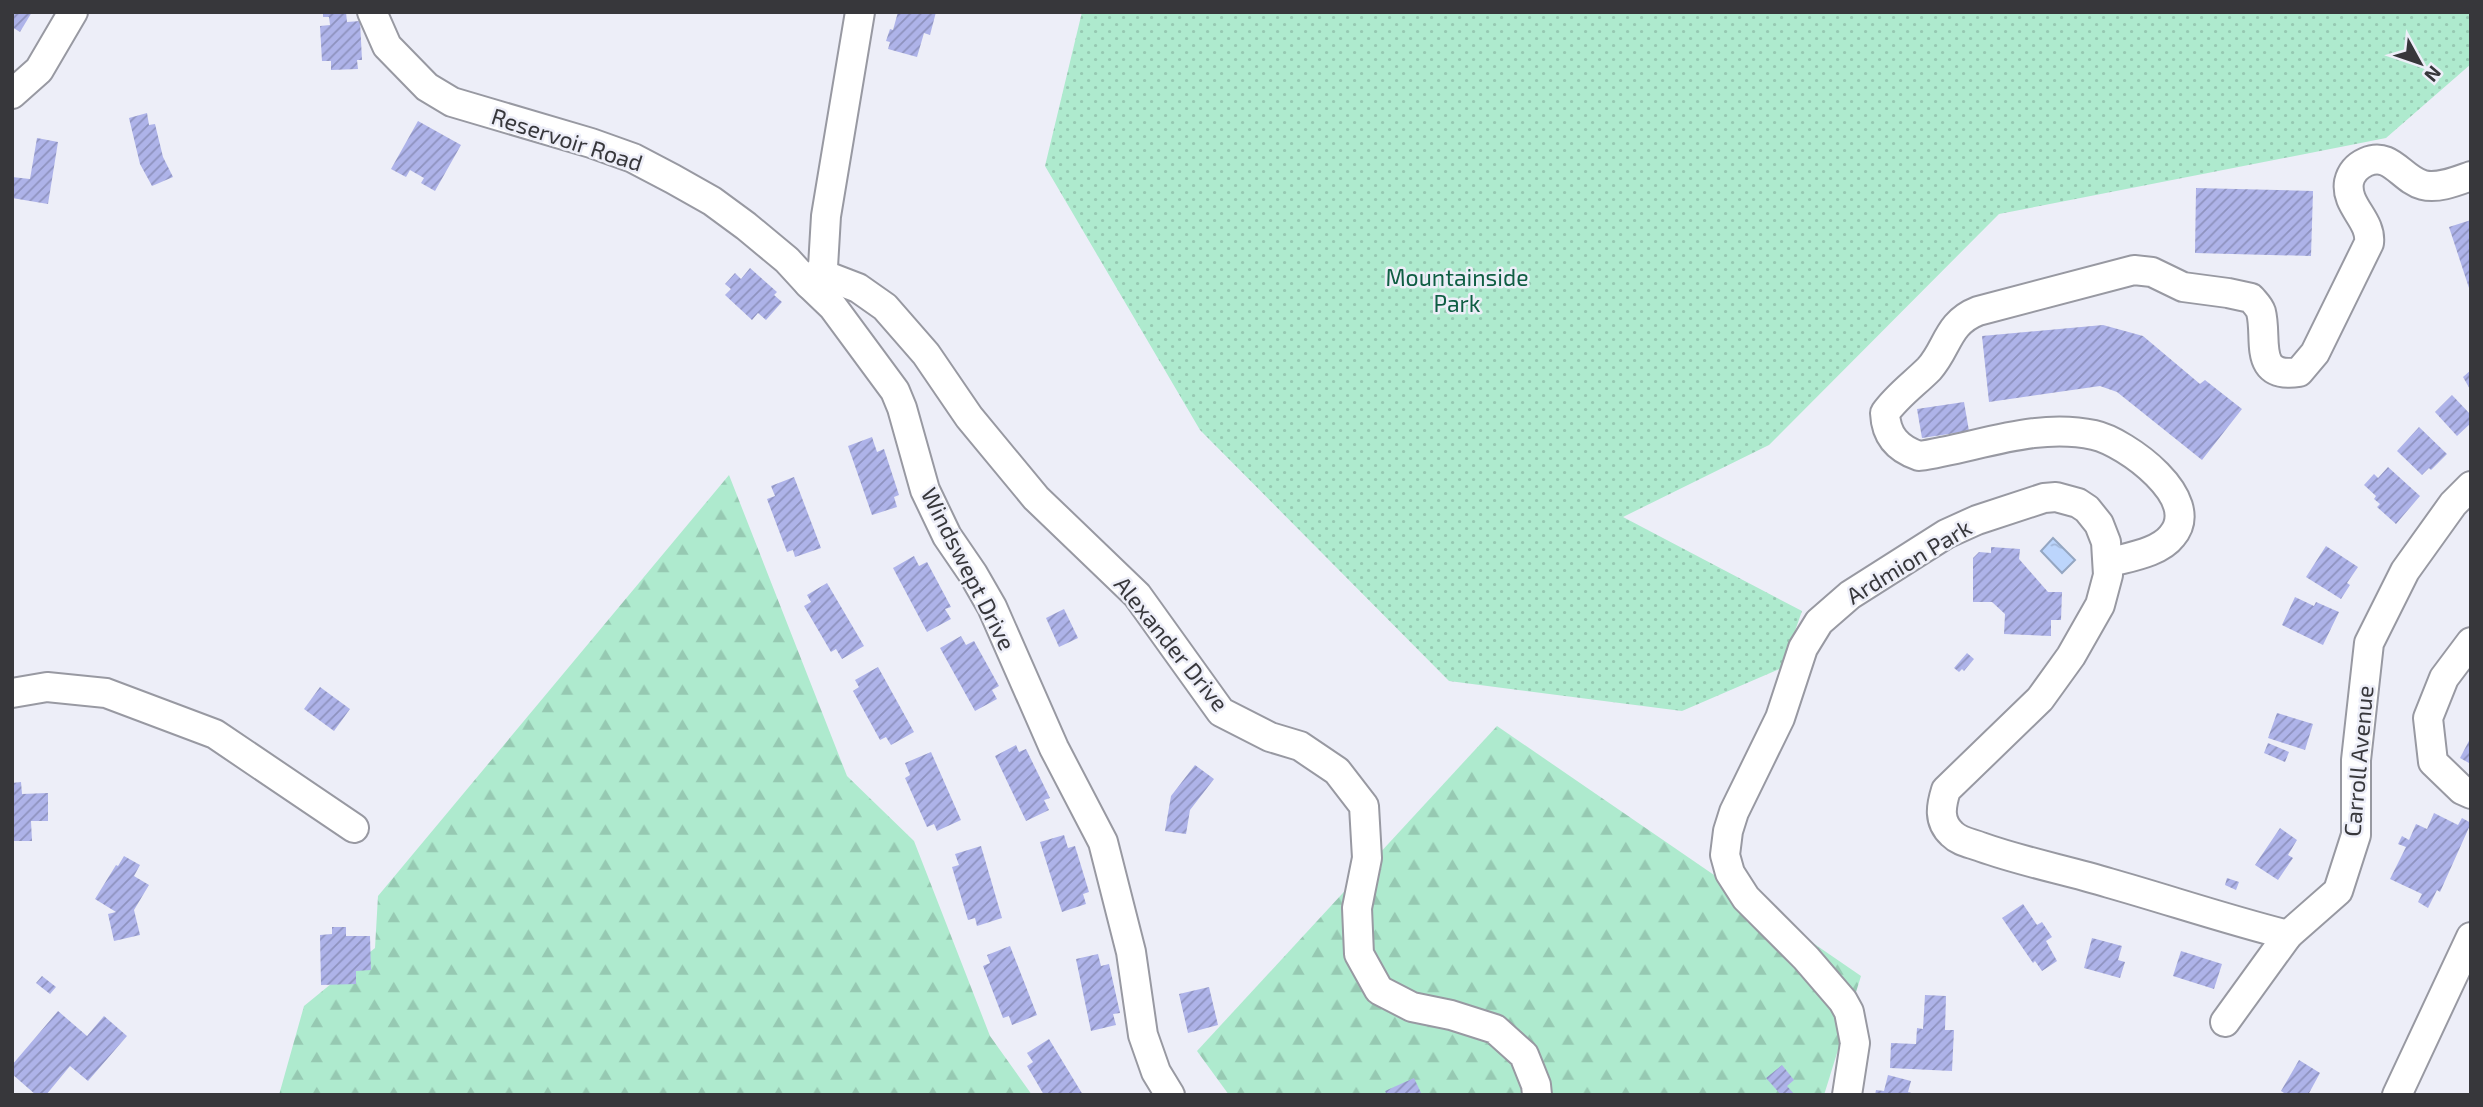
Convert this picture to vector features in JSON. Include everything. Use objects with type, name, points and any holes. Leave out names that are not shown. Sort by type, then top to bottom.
[{"type":"street","points":[[12,94],[39,69],[74,12]]},
{"type":"street","name":"Reservoir Road","points":[[372,12],[387,46],[428,87],[452,102],[633,158],[712,201],[787,260],[810,284]]},
{"type":"street","points":[[810,284],[823,267],[826,216],[860,12]]},
{"type":"street","points":[[2108,563],[2161,545],[2173,536],[2178,524],[2176,503],[2163,479],[2120,446],[2094,435],[2038,433],[1919,456],[1906,452],[1889,434],[1885,413],[1937,360],[1947,338],[1961,320],[1978,311],[2114,273],[2145,270],[2183,288],[2251,298],[2261,313],[2263,355],[2280,371],[2299,372],[2315,353],[2369,243],[2368,230],[2349,191],[2352,173],[2359,165],[2382,159],[2391,162],[2421,184],[2444,184],[2471,176]]},
{"type":"street","name":"Alexander Drive","points":[[810,284],[832,278],[858,288],[885,307],[926,354],[969,416],[1036,498],[1137,595],[1221,712],[1270,737],[1300,746],[1337,771],[1364,806],[1367,858],[1357,908],[1359,954],[1379,990],[1412,1007],[1451,1015],[1495,1030],[1524,1055],[1536,1085],[1537,1095]]},
{"type":"street","name":"Windswept Drive","points":[[810,284],[833,307],[895,391],[925,490],[947,536],[992,607],[1054,748],[1103,842],[1131,951],[1143,1035],[1156,1072],[1170,1095]]},
{"type":"street","name":"Carroll Avenue","points":[[2225,1022],[2288,935],[2338,891],[2356,835],[2356,760],[2369,643],[2405,571],[2453,504],[2471,486]]},
{"type":"street","name":"Ardmion Park","points":[[1847,1095],[1855,1043],[1854,1027],[1843,1001],[1746,898],[1730,873],[1725,855],[1728,831],[1734,812],[1780,718],[1803,648],[1819,622],[1850,595],[1946,534],[2031,500],[2056,497],[2070,500],[2087,509],[2102,530],[2108,563],[2105,591],[2071,656],[2039,699],[1947,790],[1941,806],[1945,827],[1963,842],[2012,858],[2106,882],[2187,908],[2288,935]]},
{"type":"street","points":[[2471,642],[2444,678],[2428,718],[2433,762],[2462,790],[2471,794]]},
{"type":"street","points":[[12,693],[47,687],[106,693],[215,734],[355,828]]},
{"type":"street","points":[[2397,1095],[2471,937]]},
{"type":"green space","name":"Mountainside Park","points":[[1082,12],[2471,12],[2471,64],[2386,138],[1999,214],[1769,445],[1623,517],[1802,611],[1782,668],[1682,711],[1449,681],[1200,430],[1045,166]]},
{"type":"green space","points":[[729,475],[847,776],[914,841],[990,1036],[1032,1095],[279,1095],[304,1006],[375,948],[378,896]]},
{"type":"green space","points":[[1497,726],[1861,976],[1824,1095],[1229,1095],[1197,1051]]},
{"type":"water","points":[[2053,538],[2075,560],[2062,573],[2041,551]]},
{"type":"building","points":[[12,12],[32,12],[20,32],[12,27]]},
{"type":"building","points":[[323,12],[346,12],[347,22],[360,21],[362,60],[357,60],[358,69],[331,70],[331,61],[322,61],[320,26],[330,25],[329,17],[323,17]]},
{"type":"building","points":[[898,12],[936,12],[930,35],[924,33],[917,57],[888,49],[890,42],[886,41],[890,29],[893,30]]},
{"type":"building","points":[[147,113],[149,125],[155,124],[163,157],[173,177],[152,186],[140,164],[129,118]]},
{"type":"building","points":[[418,121],[461,145],[435,191],[421,183],[424,178],[410,170],[406,177],[391,169]]},
{"type":"building","points":[[37,138],[58,142],[48,204],[12,198],[12,177],[30,179]]},
{"type":"building","points":[[2196,188],[2313,191],[2311,256],[2195,253]]},
{"type":"building","points":[[2471,220],[2471,288],[2469,288],[2449,227]]},
{"type":"building","points":[[750,268],[777,292],[774,295],[782,302],[766,320],[758,313],[752,320],[725,295],[731,289],[725,284],[735,273],[741,279]]},
{"type":"building","points":[[2103,325],[2143,336],[2200,384],[2205,380],[2242,409],[2202,460],[2117,392],[2100,386],[1989,402],[1982,336]]},
{"type":"building","points":[[2471,370],[2471,391],[2463,377]]},
{"type":"building","points":[[2452,395],[2471,415],[2471,423],[2457,436],[2435,412]]},
{"type":"building","points":[[1964,402],[1969,431],[1922,438],[1917,409]]},
{"type":"building","points":[[2419,427],[2447,454],[2422,475],[2397,451]]},
{"type":"building","points":[[872,437],[877,452],[884,449],[899,495],[894,497],[897,507],[872,515],[848,446]]},
{"type":"building","points":[[2388,467],[2420,496],[2396,524],[2377,507],[2380,504],[2374,499],[2376,496],[2364,485],[2374,474],[2378,478]]},
{"type":"building","points":[[794,477],[821,548],[795,557],[793,550],[787,552],[767,499],[775,496],[771,486]]},
{"type":"building","points":[[2326,546],[2358,567],[2347,583],[2350,585],[2341,599],[2306,577]]},
{"type":"building","points":[[1991,547],[2020,549],[2019,559],[2048,592],[2062,592],[2061,620],[2051,620],[2051,636],[2004,634],[2005,614],[1992,602],[1973,602],[1973,558],[1979,552],[1991,553]]},
{"type":"building","points":[[914,556],[919,566],[927,562],[951,607],[945,609],[951,619],[927,632],[893,568]]},
{"type":"building","points":[[827,583],[864,646],[842,659],[836,649],[831,652],[804,606],[811,602],[807,595]]},
{"type":"building","points":[[2295,597],[2314,606],[2316,602],[2339,612],[2323,645],[2282,625]]},
{"type":"building","points":[[1064,609],[1078,638],[1059,647],[1046,618]]},
{"type":"building","points":[[961,636],[966,645],[974,641],[999,686],[992,690],[997,699],[975,711],[940,648]]},
{"type":"building","points":[[1967,653],[1974,659],[1964,671],[1962,669],[1959,672],[1954,668]]},
{"type":"building","points":[[878,667],[914,732],[891,745],[886,737],[880,740],[853,691],[859,687],[855,680]]},
{"type":"building","points":[[320,687],[350,709],[334,731],[304,709]]},
{"type":"building","points":[[2277,713],[2313,724],[2305,750],[2268,738]]},
{"type":"building","points":[[2471,737],[2471,760],[2469,763],[2460,758]]},
{"type":"building","points":[[2268,743],[2289,752],[2285,762],[2264,753]]},
{"type":"building","points":[[1016,745],[1019,752],[1026,749],[1050,798],[1044,800],[1049,810],[1026,821],[995,756]]},
{"type":"building","points":[[931,752],[961,820],[937,831],[934,824],[927,827],[905,778],[910,775],[905,763]]},
{"type":"building","points":[[1195,765],[1214,779],[1190,810],[1186,834],[1165,831],[1171,796]]},
{"type":"building","points":[[21,782],[22,794],[48,793],[48,821],[31,821],[32,841],[12,841],[12,783]]},
{"type":"building","points":[[2434,813],[2458,825],[2462,818],[2471,823],[2440,892],[2437,890],[2428,908],[2418,902],[2422,894],[2390,879],[2406,847],[2398,844],[2402,836],[2409,840],[2416,824],[2427,829]]},
{"type":"building","points":[[2280,828],[2297,840],[2288,855],[2293,858],[2278,880],[2255,865]]},
{"type":"building","points":[[1064,835],[1068,848],[1075,846],[1089,892],[1083,894],[1086,904],[1062,912],[1040,842]]},
{"type":"building","points":[[981,846],[1002,918],[977,926],[975,918],[968,920],[952,867],[959,865],[955,854]]},
{"type":"building","points":[[124,856],[140,865],[134,876],[149,885],[134,910],[140,935],[114,941],[108,914],[116,912],[95,899]]},
{"type":"building","points":[[2227,878],[2239,882],[2236,890],[2225,885]]},
{"type":"building","points":[[2023,904],[2037,925],[2042,922],[2052,937],[2046,941],[2057,961],[2042,971],[2035,961],[2033,963],[2002,918]]},
{"type":"building","points":[[332,927],[346,927],[346,936],[370,936],[371,970],[356,971],[356,984],[321,985],[320,935],[332,934]]},
{"type":"building","points":[[2092,938],[2122,946],[2118,960],[2125,962],[2120,978],[2084,968]]},
{"type":"building","points":[[1010,946],[1037,1015],[1012,1025],[1009,1016],[1003,1018],[983,966],[990,963],[987,955]]},
{"type":"building","points":[[2181,951],[2222,964],[2214,989],[2173,976]]},
{"type":"building","points":[[1098,954],[1101,966],[1109,964],[1120,1013],[1113,1014],[1116,1025],[1091,1031],[1076,959]]},
{"type":"building","points":[[42,976],[56,987],[50,994],[36,983]]},
{"type":"building","points":[[1209,987],[1218,1025],[1188,1033],[1179,994]]},
{"type":"building","points":[[1925,995],[1946,996],[1945,1030],[1954,1030],[1952,1071],[1890,1068],[1891,1043],[1916,1044],[1917,1028],[1923,1029]]},
{"type":"building","points":[[58,1011],[87,1036],[104,1016],[127,1036],[88,1081],[70,1066],[46,1095],[36,1095],[12,1074],[12,1065]]},
{"type":"building","points":[[1049,1039],[1083,1095],[1044,1095],[1027,1066],[1033,1062],[1027,1053]]},
{"type":"building","points":[[2299,1060],[2320,1073],[2308,1095],[2287,1095],[2281,1091]]},
{"type":"building","points":[[1782,1065],[1794,1080],[1787,1086],[1795,1095],[1781,1095],[1766,1078]]},
{"type":"building","points":[[1888,1075],[1911,1081],[1908,1092],[1918,1095],[1875,1095],[1876,1090],[1884,1091]]},
{"type":"building","points":[[1414,1078],[1422,1095],[1387,1095],[1385,1091]]}]
